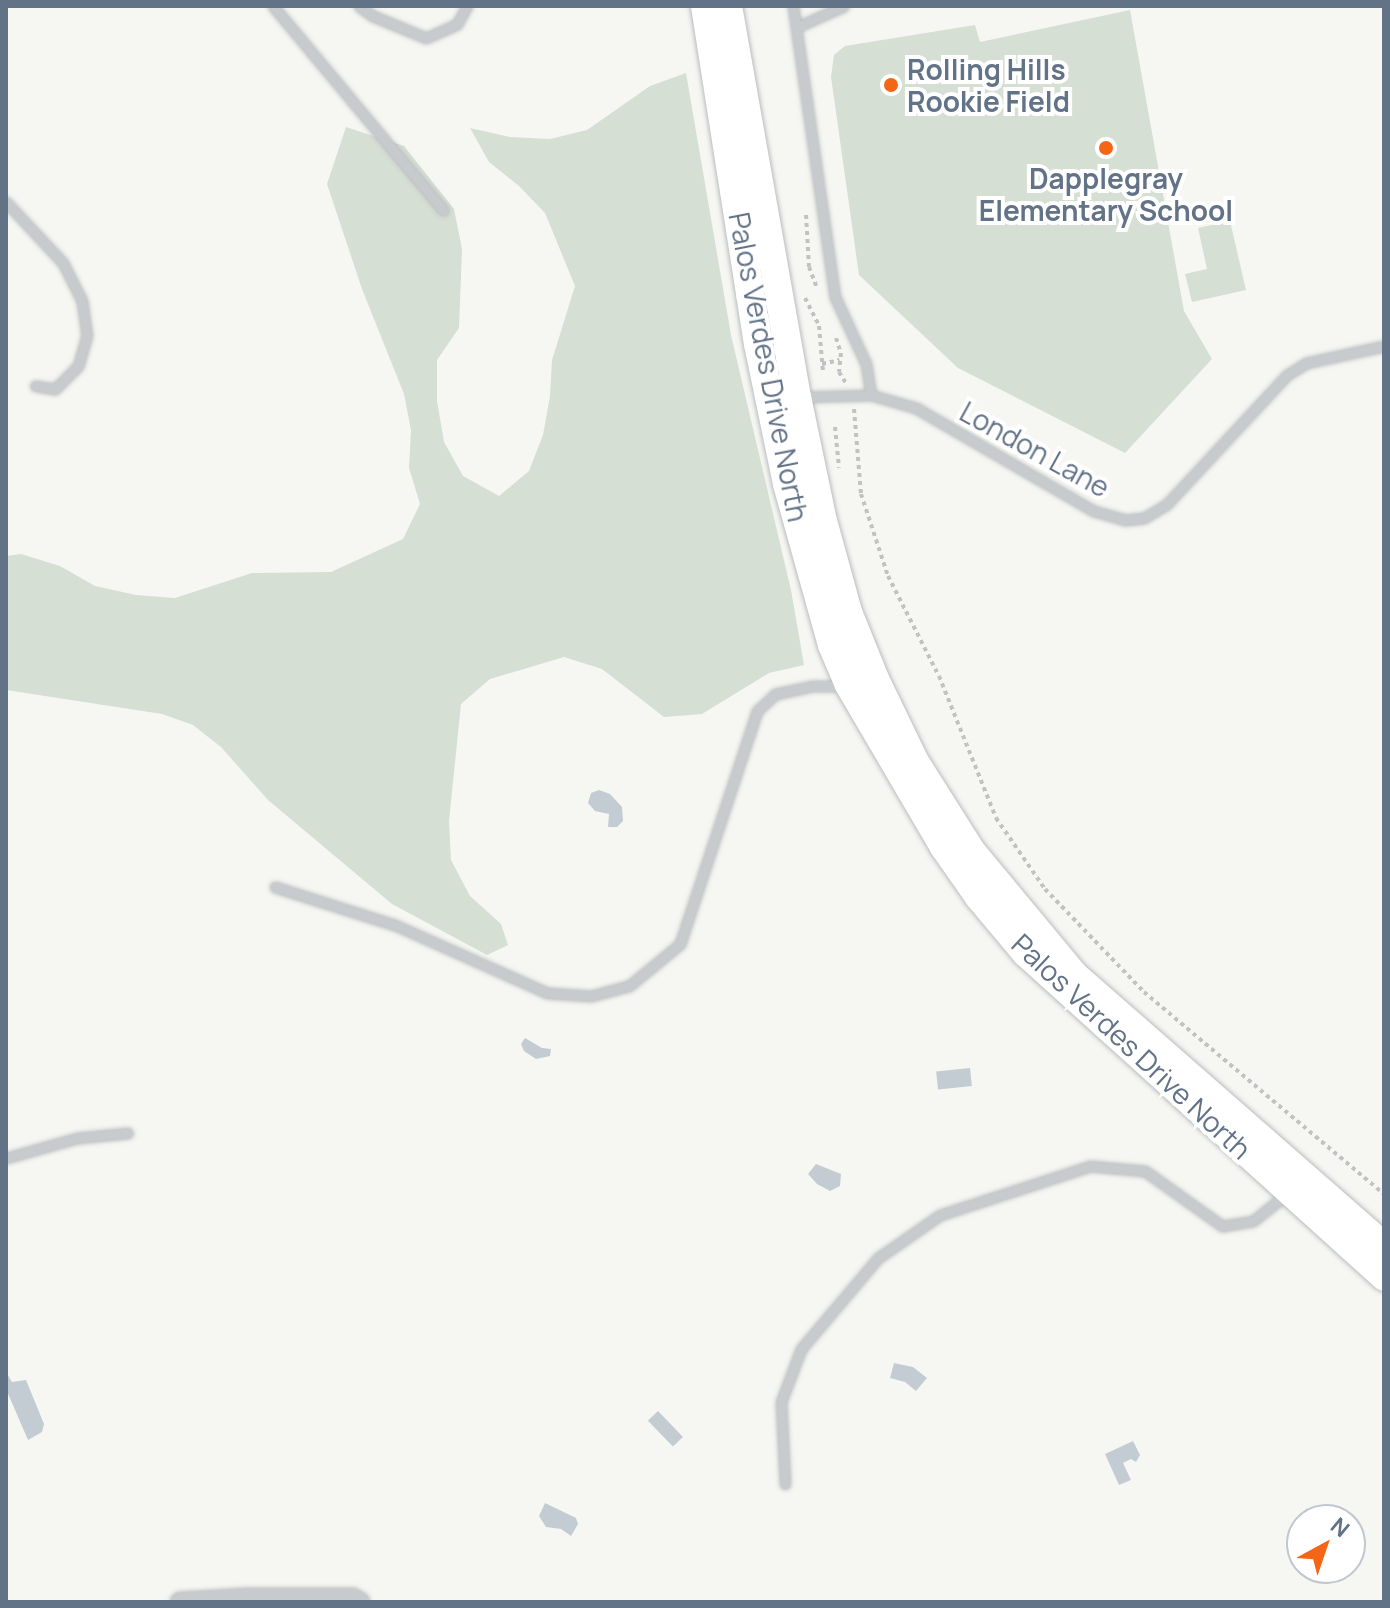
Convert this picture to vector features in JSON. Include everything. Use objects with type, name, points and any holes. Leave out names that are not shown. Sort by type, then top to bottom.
[{"type":"main road","name":"Palos Verdes Drive North","points":[[705,6],[758,344],[787,484],[832,645],[862,682],[944,847],[979,897],[1026,953],[1296,1184],[1384,1246]]},
{"type":"main road","name":"Palos Verdes Drive North","points":[[728,6],[797,397],[862,682]]},
{"type":"main road","points":[[738,206],[758,242],[778,367],[797,397],[787,484]]},
{"type":"main road","name":"Palos Verdes Drive North","points":[[1296,1184],[1384,1277]]},
{"type":"street","points":[[180,1602],[248,1598],[353,1598],[360,1602]]},
{"type":"lane","points":[[273,6],[443,210]]},
{"type":"lane","points":[[359,6],[426,38],[457,24],[467,6]]},
{"type":"lane","points":[[793,6],[835,297],[866,364],[871,395]]},
{"type":"lane","points":[[797,27],[844,6]]},
{"type":"lane","points":[[6,202],[63,263],[82,301],[87,335],[78,366],[55,389],[35,386]]},
{"type":"lane","name":"London Lane","points":[[797,397],[871,395],[916,408],[1094,511],[1125,520],[1144,518],[1167,504],[1287,375],[1306,363],[1384,346]]},
{"type":"lane","points":[[275,887],[395,925],[547,993],[591,996],[629,986],[680,944],[757,711],[775,694],[812,686],[862,682]]},
{"type":"lane","points":[[6,1158],[77,1138],[128,1133]]},
{"type":"lane","points":[[785,1484],[781,1402],[801,1349],[878,1258],[940,1215],[1090,1166],[1145,1171],[1222,1226],[1253,1221],[1296,1184]]},
{"type":"path","points":[[822,364],[840,360],[855,363]]},
{"type":"path","points":[[853,394],[861,494],[884,562],[939,676],[996,818],[1045,889],[1144,992],[1384,1194]]},
{"type":"path","points":[[835,427],[839,479]]},
{"type":"shaded area","points":[[1130,10],[1184,311],[1212,359],[1125,453],[958,368],[859,275],[831,77],[834,55],[845,46],[975,25],[980,42]]},
{"type":"shaded area","points":[[686,73],[731,335],[791,590],[804,665],[769,673],[702,714],[664,717],[602,669],[564,657],[490,679],[461,704],[449,821],[451,860],[470,896],[501,924],[508,945],[487,955],[392,904],[268,800],[221,747],[193,725],[162,714],[6,690],[6,556],[21,554],[60,566],[95,586],[136,595],[175,598],[252,573],[331,572],[403,539],[420,504],[409,468],[411,430],[404,394],[362,289],[327,184],[346,127],[404,146],[454,209],[462,249],[459,328],[437,360],[437,401],[444,442],[463,476],[499,496],[529,471],[543,435],[552,360],[575,286],[545,213],[519,186],[489,162],[470,128],[510,137],[550,139],[587,130],[650,86]]},
{"type":"shaded area","points":[[1230,221],[1246,290],[1192,302],[1185,274],[1207,269],[1198,228]]},
{"type":"shaded area","points":[[599,790],[610,794],[622,807],[623,821],[617,827],[608,827],[609,814],[595,811],[588,803],[591,793]]},
{"type":"shaded area","points":[[525,1038],[542,1048],[551,1049],[550,1056],[536,1059],[524,1051],[521,1044]]},
{"type":"shaded area","points":[[970,1068],[972,1086],[938,1089],[936,1072]]},
{"type":"shaded area","points":[[816,1164],[841,1174],[840,1186],[830,1191],[817,1184],[808,1174]]},
{"type":"shaded area","points":[[894,1363],[913,1367],[927,1378],[916,1391],[905,1382],[890,1378]]},
{"type":"shaded area","points":[[6,1372],[12,1382],[26,1380],[44,1424],[42,1432],[28,1440],[6,1389]]},
{"type":"shaded area","points":[[658,1411],[683,1437],[673,1447],[648,1421]]},
{"type":"shaded area","points":[[1133,1441],[1140,1455],[1136,1462],[1131,1459],[1123,1463],[1131,1480],[1119,1485],[1105,1454]]},
{"type":"shaded area","points":[[545,1503],[576,1518],[578,1524],[571,1536],[561,1529],[546,1527],[539,1516]]},
{"type":"place","name":"Rolling Hills Rookie Field","points":[[891,85]]},
{"type":"place","name":"Dapplegray Elementary School","points":[[1106,148]]}]
